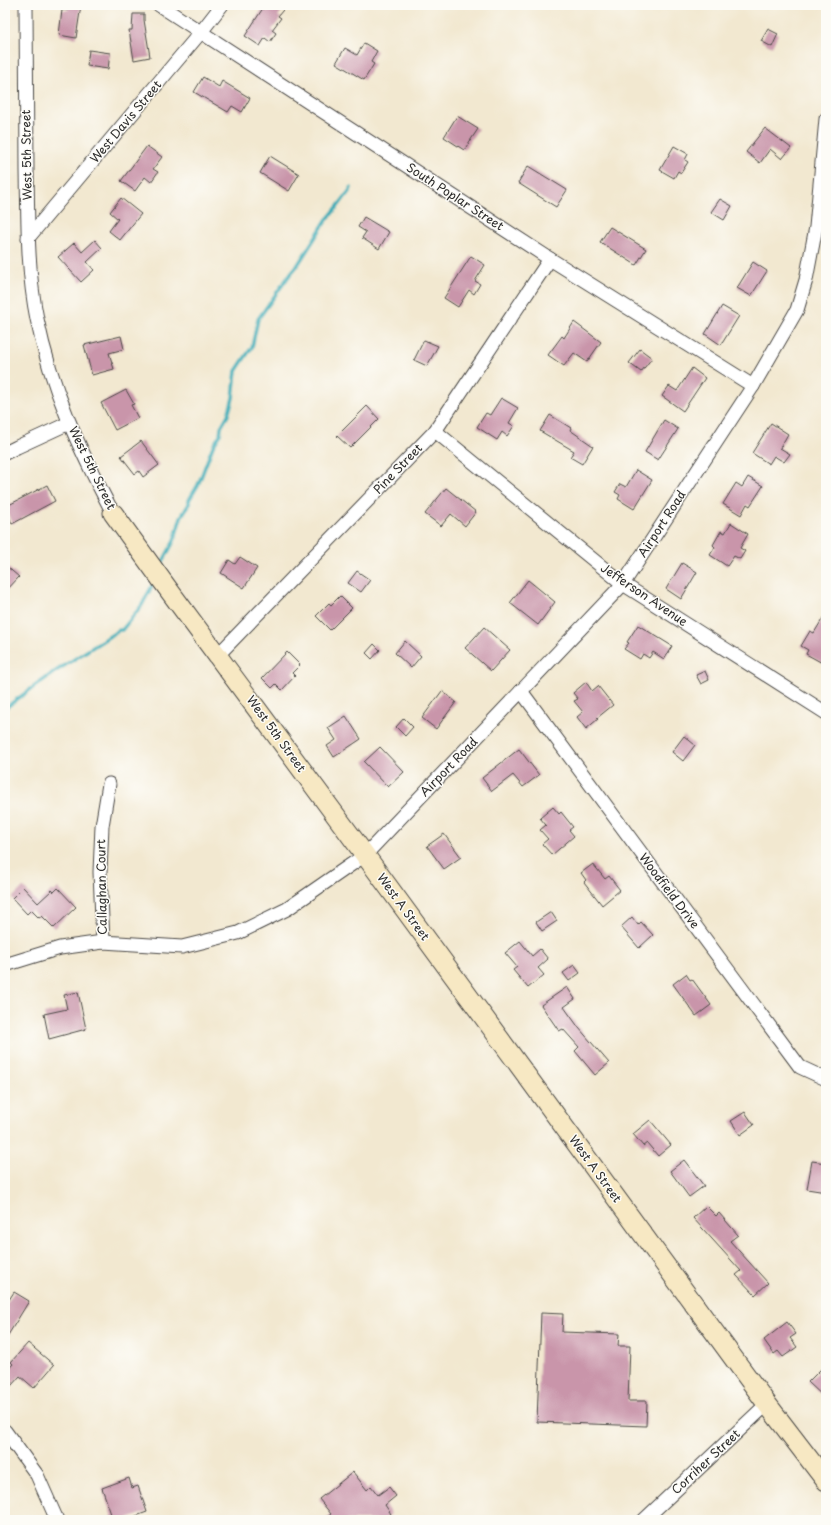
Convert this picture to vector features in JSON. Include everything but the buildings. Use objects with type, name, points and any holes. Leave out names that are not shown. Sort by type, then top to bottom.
[{"type":"street","name":"West 5th Street","points":[[26,5],[28,238],[30,278],[37,319],[48,363],[69,423],[89,468],[113,512],[171,594],[218,655],[365,855]]},
{"type":"street","name":"South Poplar Street","points":[[159,5],[550,259],[753,386]]},
{"type":"street","name":"West Davis Street","points":[[28,238],[222,5]]},
{"type":"street","name":"Airport Road","points":[[5,965],[60,948],[103,942],[182,947],[238,933],[286,909],[365,855],[623,584],[753,386],[797,310],[806,280],[816,228],[825,149],[826,119]]},
{"type":"street","name":"Pine Street","points":[[218,655],[435,431],[550,259]]},
{"type":"street","points":[[5,453],[17,446],[69,423]]},
{"type":"street","name":"Jefferson Avenue","points":[[435,431],[623,584],[826,713]]},
{"type":"street","name":"Woodfield Drive","points":[[521,691],[800,1067],[826,1079]]},
{"type":"street","name":"Callaghan Court","points":[[103,942],[100,872],[102,826],[109,784]]},
{"type":"street","name":"West A Street","points":[[365,855],[767,1404],[826,1481]]},
{"type":"street","name":"Corriher Street","points":[[644,1520],[767,1404]]},
{"type":"street","points":[[5,1431],[37,1475],[57,1520]]},
{"type":"waterway","points":[[160,567],[174,541],[181,517],[198,485],[213,446],[220,435],[221,427],[228,415],[233,398],[236,371],[252,347],[258,319],[297,266],[327,219],[351,188]]},
{"type":"waterway","points":[[5,708],[53,673],[119,630],[122,630],[142,605],[154,582]]}]
